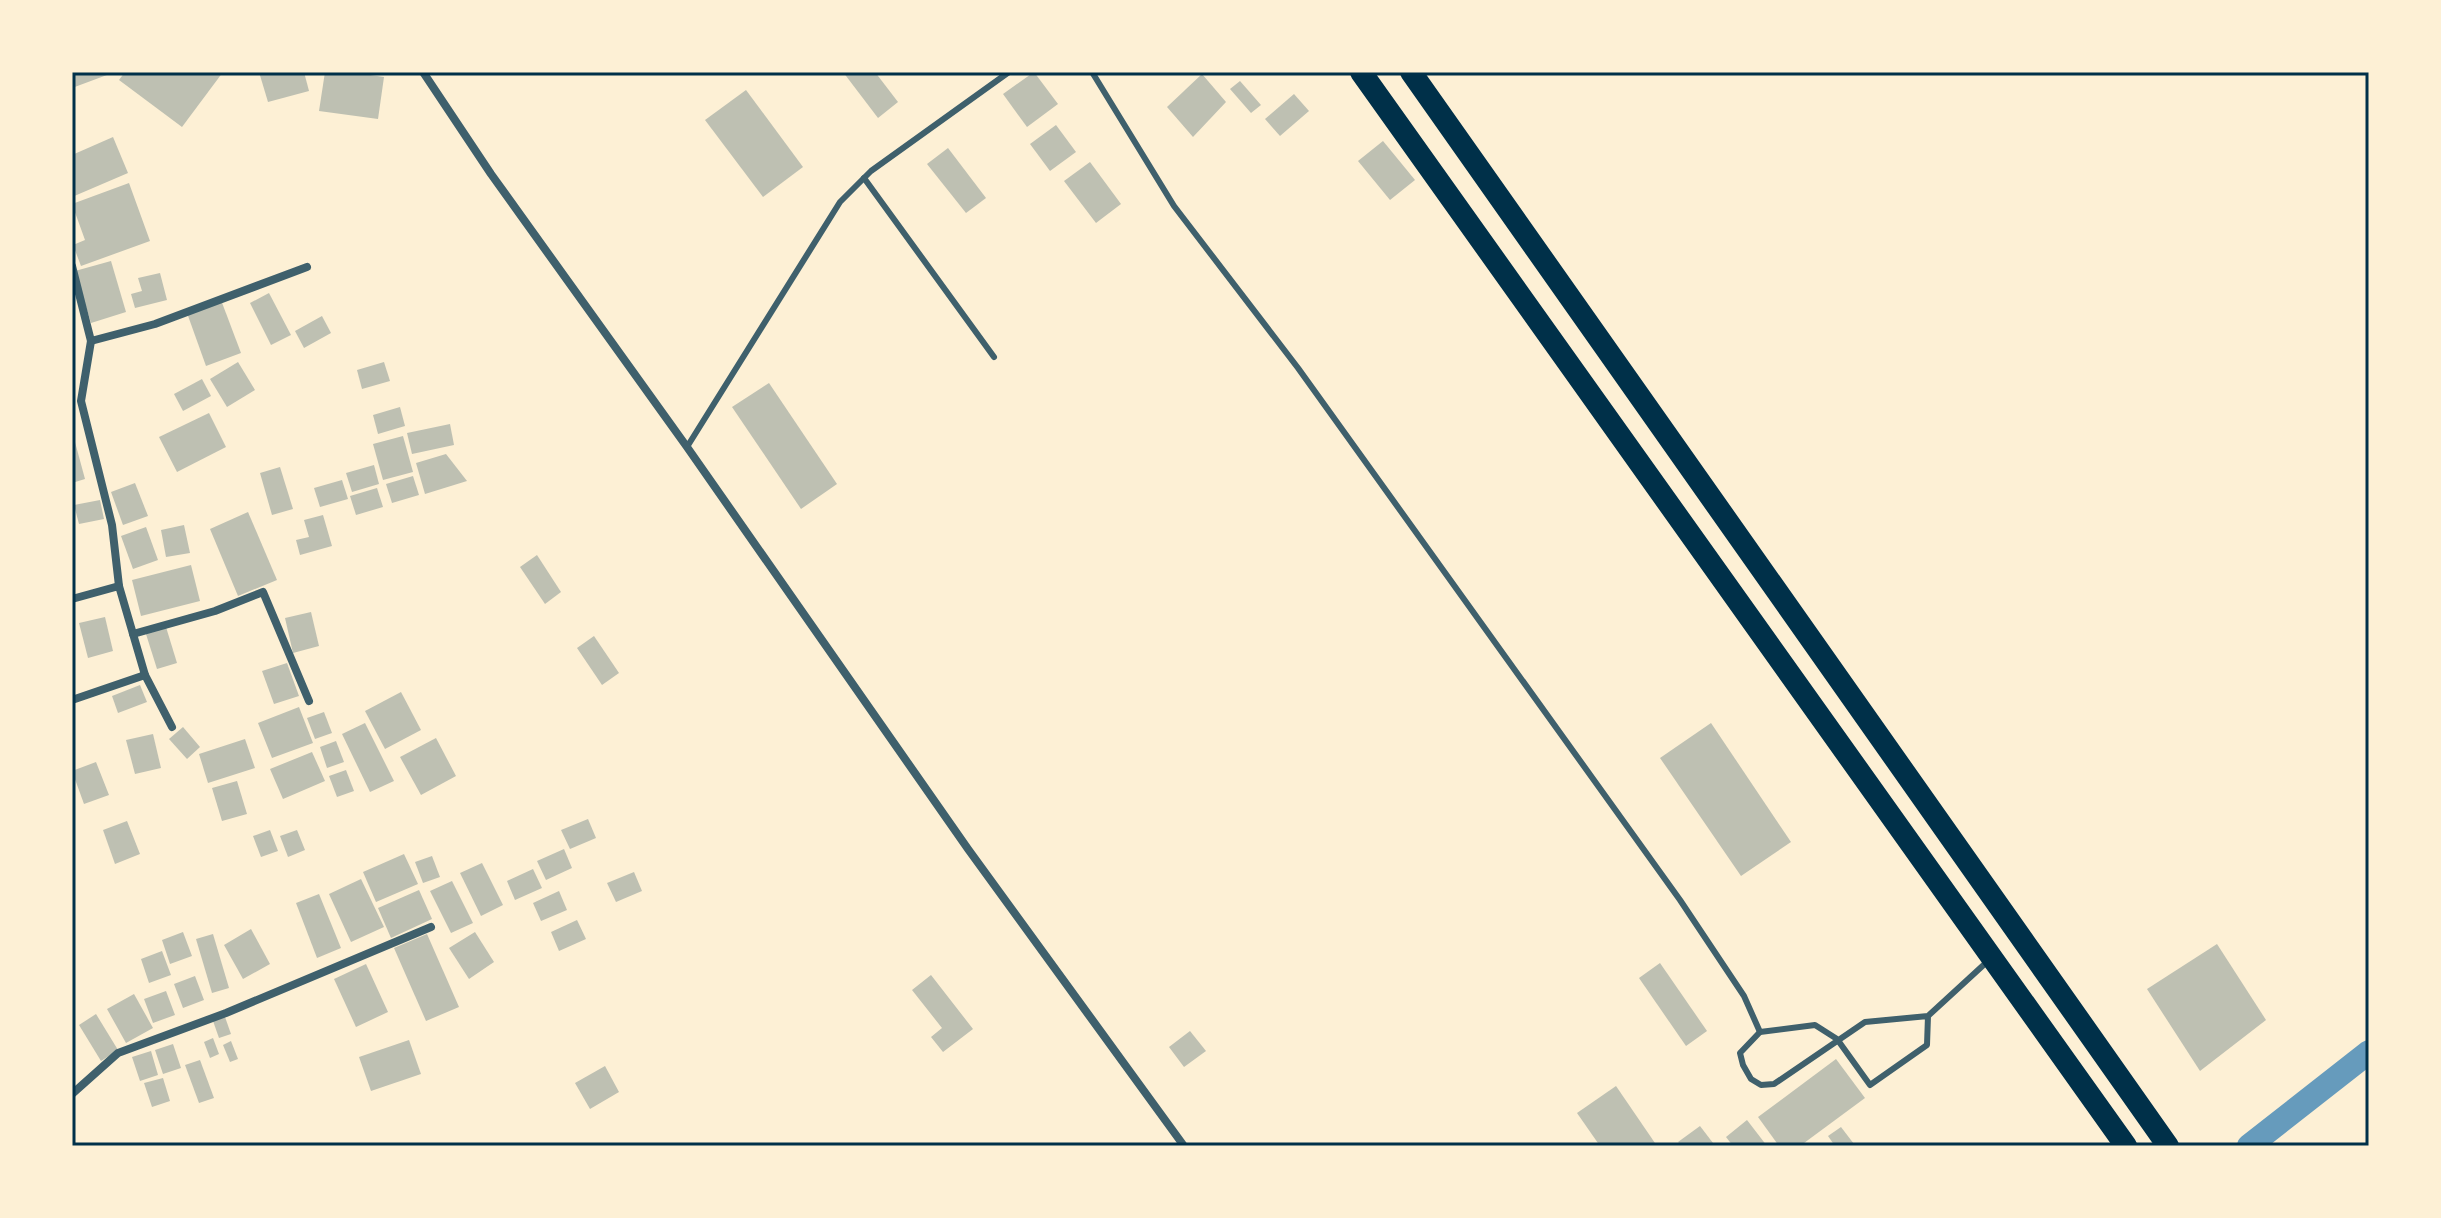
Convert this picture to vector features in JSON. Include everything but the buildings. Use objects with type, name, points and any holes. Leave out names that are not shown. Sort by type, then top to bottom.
[{"type":"highway","points":[[1361,72],[2126,1146]]},
{"type":"highway","points":[[1411,72],[2162,1144]]},
{"type":"street","points":[[423,72],[491,174],[687,447],[968,849],[1184,1146]]},
{"type":"street","points":[[72,266],[91,341],[81,401],[112,525],[119,586],[145,675],[172,727]]},
{"type":"street","points":[[91,341],[155,324],[307,267]]},
{"type":"street","points":[[72,599],[119,586]]},
{"type":"street","points":[[133,634],[215,611],[263,592],[309,701]]},
{"type":"street","points":[[72,700],[145,675]]},
{"type":"street","points":[[72,1094],[118,1053],[226,1013],[431,927]]},
{"type":"lane","points":[[687,447],[840,202],[864,178],[1009,72]]},
{"type":"lane","points":[[1092,72],[1174,206],[1298,368],[1680,900],[1744,996],[1760,1032]]},
{"type":"lane","points":[[864,178],[994,357]]},
{"type":"lane","points":[[1928,1016],[1927,1045],[1870,1085],[1837,1039],[1815,1025],[1760,1032],[1740,1053],[1751,1079],[1761,1085],[1774,1084],[1837,1039],[1865,1022],[1928,1016],[1992,957]]},
{"type":"waterway","points":[[2249,1146],[2369,1052]]}]
